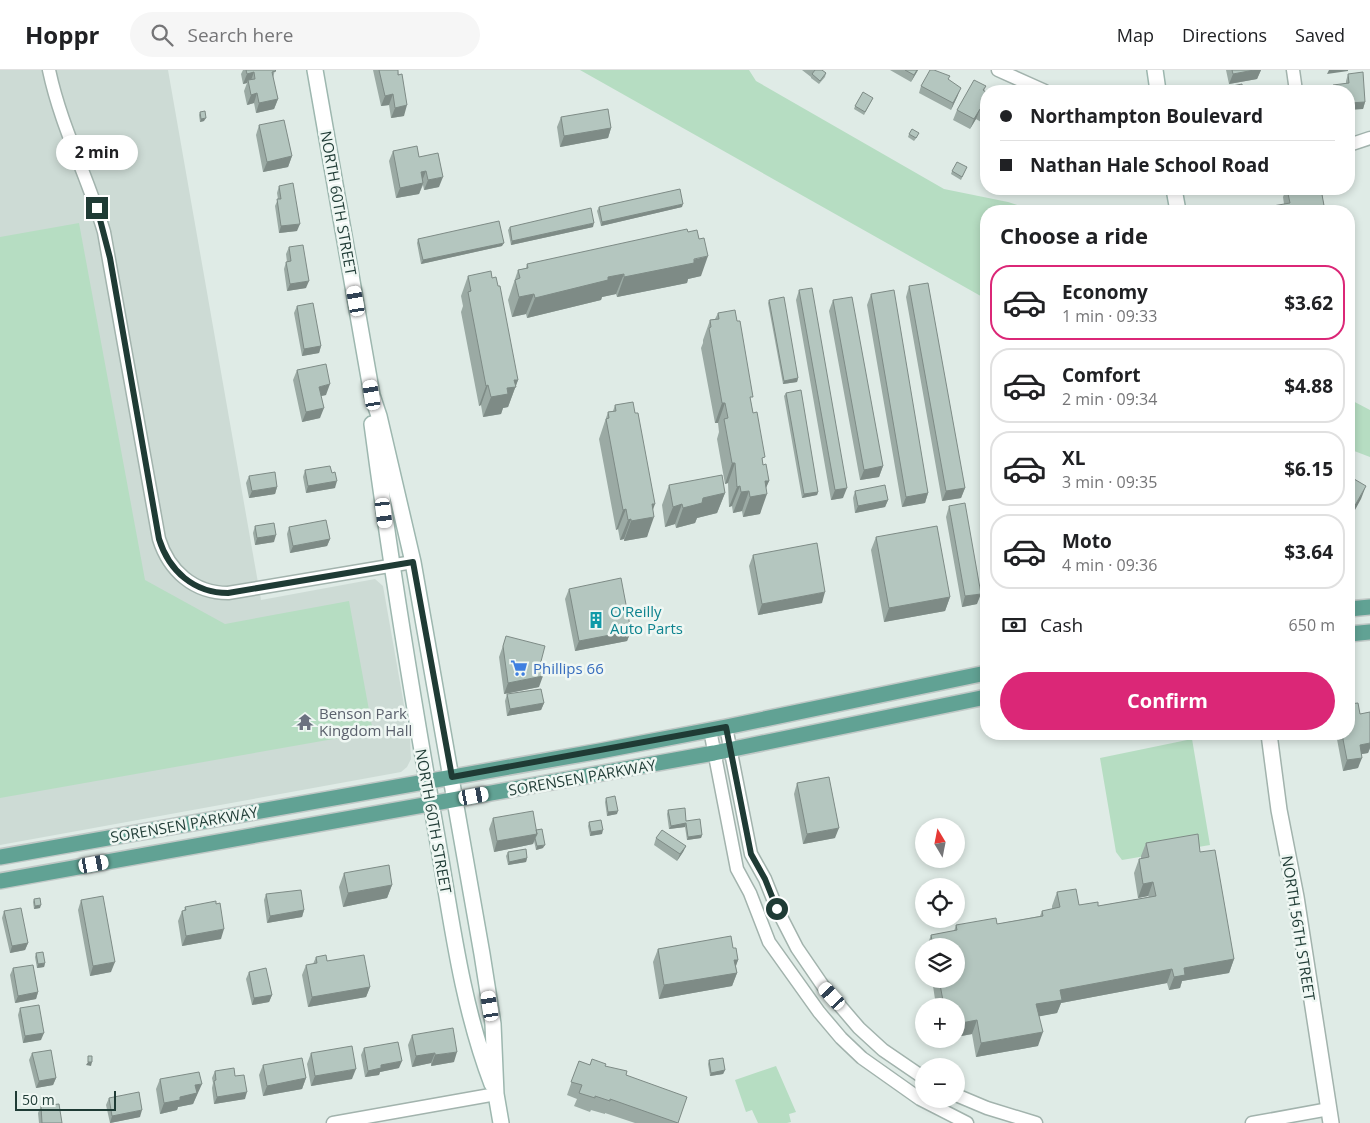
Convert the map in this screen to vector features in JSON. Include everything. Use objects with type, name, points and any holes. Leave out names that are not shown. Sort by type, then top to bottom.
[{"type":"main road","name":"NORTH 60TH STREET","points":[[315,70],[372,395],[379,416],[413,562],[452,777],[493,1024],[496,1094],[501,1123]]},
{"type":"main road","points":[[1155,70],[1157,85]]},
{"type":"main road","name":"NORTH 60TH STREET","points":[[372,395],[371,418],[390,565],[431,804],[471,1018],[480,1052],[496,1094]]},
{"type":"main road","points":[[1355,608],[1370,607]]},
{"type":"main road","points":[[1355,633],[1370,632]]},
{"type":"main road","name":"SORENSEN PARKWAY","points":[[0,857],[718,729],[980,674]]},
{"type":"main road","name":"SORENSEN PARKWAY","points":[[0,881],[714,753],[980,698]]},
{"type":"main road","name":"NORTH 56TH STREET","points":[[1270,740],[1279,810],[1296,897],[1330,1116]]},
{"type":"street","points":[[49,70],[55,99],[67,135],[97,208],[104,232],[159,539],[171,564],[188,582],[200,588],[222,593],[413,562]]},
{"type":"street","points":[[998,70],[1032,85]]},
{"type":"street","points":[[1293,70],[1295,85]]},
{"type":"street","points":[[1355,143],[1370,138]]},
{"type":"street","points":[[718,729],[730,750],[751,854],[765,879],[777,909],[797,948],[823,986],[859,1028],[883,1050],[915,1072]]},
{"type":"street","points":[[718,729],[714,753],[737,869],[750,894],[768,942],[819,1012],[841,1038],[862,1058],[920,1099],[967,1123]]},
{"type":"street","points":[[333,1123],[496,1094]]},
{"type":"street","points":[[965,1099],[1014,1120],[1036,1123]]},
{"type":"street","points":[[1252,1123],[1330,1116]]},
{"type":"shaded area","points":[[0,70],[168,70],[261,600],[375,579],[383,586],[410,739],[411,759],[407,767],[401,772],[0,845]]},
{"type":"green space","points":[[580,70],[749,70],[756,81],[944,189],[1017,205],[980,205],[980,296]]},
{"type":"green space","points":[[79,223],[145,580],[225,624],[349,601],[373,732],[0,798],[0,237]]},
{"type":"green space","points":[[1355,402],[1370,410],[1370,457],[1355,451]]},
{"type":"green space","points":[[1192,740],[1210,845],[1122,860],[1116,852],[1100,758]]},
{"type":"green space","points":[[776,1066],[796,1112],[789,1114],[791,1122],[758,1123],[752,1110],[746,1112],[735,1080]]},
{"type":"building","points":[[246,70],[275,70],[272,72],[278,99],[259,103],[257,93],[251,95],[248,80],[255,79],[254,72],[247,74]]},
{"type":"building","points":[[379,70],[398,70],[398,75],[402,74],[407,105],[395,108],[393,94],[385,96]]},
{"type":"building","points":[[815,70],[822,70],[826,73],[820,81],[812,74]]},
{"type":"building","points":[[905,70],[917,70],[914,75]]},
{"type":"building","points":[[930,70],[950,76],[948,79],[961,88],[953,103],[921,86]]},
{"type":"building","points":[[1232,70],[1254,70],[1233,74]]},
{"type":"building","points":[[1363,72],[1365,102],[1355,103],[1355,85],[1333,85],[1349,83],[1348,74]]},
{"type":"building","points":[[974,80],[984,85],[980,85],[980,109],[974,119],[957,110]]},
{"type":"building","points":[[863,92],[873,98],[865,112],[855,106]]},
{"type":"building","points":[[608,109],[611,128],[564,136],[561,117]]},
{"type":"building","points":[[205,111],[206,118],[201,119],[200,112]]},
{"type":"building","points":[[284,120],[292,156],[267,162],[259,125]]},
{"type":"building","points":[[912,129],[919,133],[916,138],[909,134]]},
{"type":"building","points":[[417,146],[419,157],[438,153],[443,177],[428,180],[426,171],[421,172],[423,183],[400,188],[393,151]]},
{"type":"building","points":[[957,162],[967,167],[962,177],[952,171]]},
{"type":"building","points":[[293,183],[300,224],[281,226],[277,199],[281,199],[279,186]]},
{"type":"building","points":[[680,189],[683,204],[602,222],[599,207]]},
{"type":"building","points":[[1288,195],[1322,195],[1324,205],[1278,205],[1290,203]]},
{"type":"building","points":[[591,208],[594,223],[512,241],[510,227]]},
{"type":"building","points":[[499,221],[504,243],[423,260],[418,239]]},
{"type":"building","points":[[687,229],[688,232],[697,230],[699,239],[704,238],[708,256],[694,259],[694,263],[624,277],[624,274],[608,277],[608,280],[535,298],[534,294],[519,297],[515,280],[520,278],[518,270],[528,268],[527,264]]},
{"type":"building","points":[[303,245],[309,281],[290,284],[286,262],[291,261],[289,247]]},
{"type":"building","points":[[491,271],[492,278],[496,277],[498,286],[500,286],[518,380],[514,380],[516,387],[507,388],[508,394],[491,397],[488,385],[486,386],[468,292],[471,291],[468,276]]},
{"type":"building","points":[[928,283],[965,488],[946,491],[909,286]]},
{"type":"building","points":[[812,288],[847,488],[835,490],[799,290]]},
{"type":"building","points":[[894,290],[928,493],[906,497],[871,294]]},
{"type":"building","points":[[784,297],[798,378],[784,381],[769,300]]},
{"type":"building","points":[[852,297],[883,466],[864,470],[833,300]]},
{"type":"building","points":[[313,303],[321,346],[304,349],[297,306]]},
{"type":"building","points":[[735,310],[737,321],[740,321],[753,397],[750,397],[753,413],[757,412],[765,457],[762,458],[763,465],[766,464],[769,481],[765,481],[767,494],[750,497],[749,491],[741,492],[740,486],[737,487],[735,463],[732,463],[724,419],[728,418],[725,403],[722,403],[709,328],[711,327],[710,320],[719,319],[718,313]]},
{"type":"building","points":[[326,364],[330,384],[319,387],[324,408],[306,412],[297,370]]},
{"type":"building","points":[[801,390],[818,492],[804,494],[786,393]]},
{"type":"building","points":[[633,402],[635,413],[638,413],[655,504],[652,504],[654,517],[631,521],[631,519],[628,520],[626,509],[623,510],[606,419],[609,418],[608,412],[616,411],[615,405]]},
{"type":"building","points":[[330,466],[332,473],[335,472],[337,481],[308,486],[305,470]]},
{"type":"building","points":[[275,472],[277,487],[252,491],[249,476]]},
{"type":"building","points":[[722,475],[725,493],[703,498],[702,503],[683,508],[682,504],[673,507],[669,485]]},
{"type":"building","points":[[1355,480],[1366,486],[1355,505]]},
{"type":"building","points":[[885,485],[888,500],[858,506],[855,491]]},
{"type":"building","points":[[965,503],[980,594],[965,596],[949,506]]},
{"type":"building","points":[[326,520],[330,539],[293,546],[289,527]]},
{"type":"building","points":[[274,523],[276,535],[257,538],[255,526]]},
{"type":"building","points":[[937,526],[950,597],[889,608],[876,537]]},
{"type":"building","points":[[817,543],[825,592],[762,604],[753,555]]},
{"type":"building","name":"O'Reilly Auto Parts","points":[[621,578],[631,631],[579,641],[569,589]]},
{"type":"building","name":"Phillips 66","points":[[506,636],[545,646],[539,669],[543,676],[508,683],[503,646]]},
{"type":"building","points":[[541,689],[544,703],[510,709],[507,694]]},
{"type":"building","points":[[1355,703],[1358,703],[1360,714],[1370,712],[1370,743],[1360,745],[1362,758],[1347,760],[1343,740],[1355,740]]},
{"type":"building","points":[[829,777],[839,828],[807,834],[797,783]]},
{"type":"building","points":[[615,796],[618,811],[608,812],[606,798]]},
{"type":"building","points":[[685,808],[686,821],[700,819],[702,835],[688,837],[686,823],[671,826],[668,810]]},
{"type":"building","points":[[533,811],[537,834],[497,841],[493,818]]},
{"type":"building","points":[[601,820],[603,830],[591,832],[589,822]]},
{"type":"building","points":[[542,829],[545,845],[537,846],[536,830]]},
{"type":"building","points":[[662,830],[686,846],[680,854],[656,838]]},
{"type":"building","points":[[1198,834],[1200,852],[1215,850],[1234,959],[1184,968],[1185,975],[1174,977],[1172,969],[1060,990],[1062,1000],[1036,1004],[1043,1032],[981,1043],[977,1020],[965,1022],[965,998],[943,998],[941,988],[965,988],[965,938],[932,938],[931,935],[957,930],[957,928],[965,928],[965,923],[996,918],[997,924],[1043,916],[1042,911],[1060,907],[1057,892],[1076,889],[1079,905],[1098,902],[1098,906],[1156,896],[1153,882],[1143,884],[1139,859],[1149,857],[1146,843]]},
{"type":"building","points":[[526,849],[527,858],[509,862],[508,852]]},
{"type":"building","points":[[389,865],[392,885],[348,893],[344,873]]},
{"type":"building","points":[[301,890],[304,910],[270,916],[266,894]]},
{"type":"building","points":[[103,896],[115,962],[93,966],[81,900]]},
{"type":"building","points":[[40,898],[41,905],[35,906],[34,899]]},
{"type":"building","points":[[216,901],[216,904],[220,903],[224,929],[186,936],[182,911],[186,910],[185,907]]},
{"type":"building","points":[[21,908],[28,943],[12,946],[4,911]]},
{"type":"building","points":[[731,936],[738,960],[734,960],[737,973],[664,985],[658,949]]},
{"type":"building","points":[[43,952],[45,963],[38,964],[36,953]]},
{"type":"building","points":[[326,955],[327,961],[364,955],[370,987],[312,997],[306,965],[317,963],[316,957]]},
{"type":"building","points":[[33,965],[38,992],[18,996],[13,968]]},
{"type":"building","points":[[266,968],[272,995],[254,998],[249,972]]},
{"type":"building","points":[[39,1005],[44,1033],[25,1036],[20,1008]]},
{"type":"building","points":[[453,1028],[457,1052],[416,1056],[412,1035]]},
{"type":"building","points":[[398,1042],[402,1061],[381,1065],[381,1068],[368,1071],[364,1048]]},
{"type":"building","points":[[352,1046],[356,1069],[315,1076],[311,1053]]},
{"type":"building","points":[[51,1050],[56,1078],[39,1081],[32,1053]]},
{"type":"building","points":[[88,1056],[92,1056],[92,1062],[88,1062]]},
{"type":"building","points":[[302,1058],[306,1078],[267,1086],[263,1065]]},
{"type":"building","points":[[723,1058],[725,1070],[711,1073],[709,1060]]},
{"type":"building","points":[[592,1059],[606,1064],[605,1066],[627,1071],[626,1075],[687,1097],[678,1123],[610,1099],[610,1101],[579,1093],[582,1085],[571,1082],[579,1061],[590,1065]]},
{"type":"building","points":[[234,1068],[235,1076],[244,1075],[247,1092],[217,1097],[214,1081],[216,1080],[215,1071]]},
{"type":"building","points":[[199,1072],[202,1084],[195,1085],[197,1093],[180,1097],[180,1100],[164,1103],[160,1079]]},
{"type":"building","points":[[139,1092],[142,1110],[112,1116],[109,1098]]},
{"type":"building","points":[[59,1104],[62,1123],[42,1123],[41,1106]]},
{"type":"place","name":"O'Reilly Auto Parts","points":[[596,620]]},
{"type":"place","name":"Phillips 66","points":[[519,668]]},
{"type":"place","name":"Benson Park Kingdom Hall","points":[[305,722]]},
{"type":"route","points":[[97,208],[110,258],[159,539],[166,556],[177,572],[188,582],[200,588],[212,592],[228,593],[413,562],[452,777],[726,727],[751,854],[765,879],[777,909]]}]
